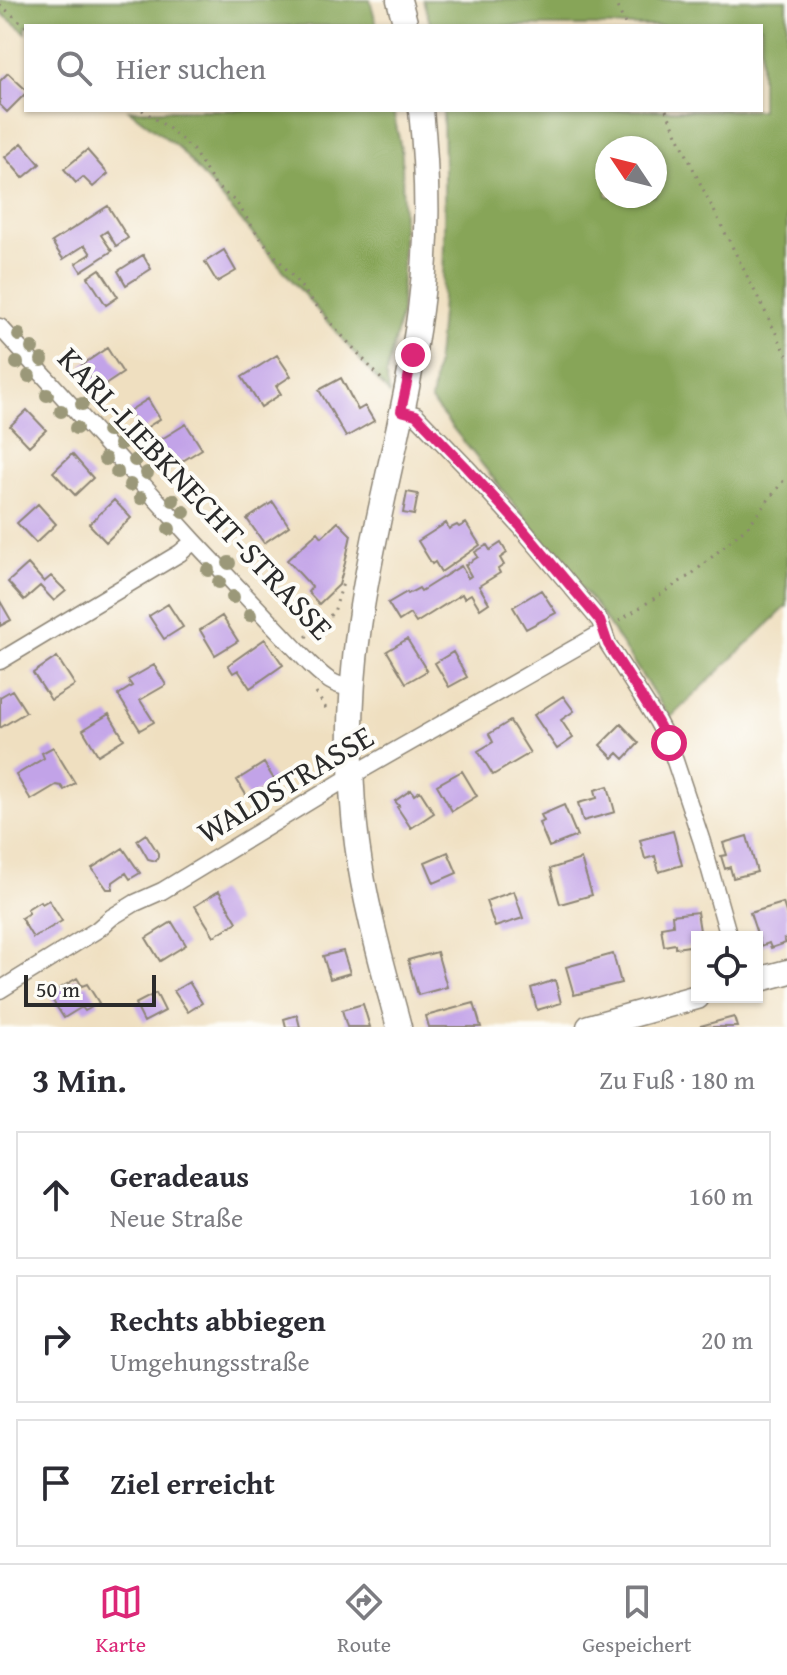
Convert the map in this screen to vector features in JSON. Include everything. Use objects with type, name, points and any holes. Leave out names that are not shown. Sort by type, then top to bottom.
[{"type":"main road","points":[[399,0],[405,24]]},
{"type":"main road","name":"KARL-LIEBKNECHT-STRASSE","points":[[399,1027],[365,886],[357,844],[351,776],[359,627],[420,311],[425,264],[428,200],[421,112]]},
{"type":"main road","points":[[763,978],[787,972]]},
{"type":"main road","points":[[589,1027],[691,999]]},
{"type":"street","name":"KARL-LIEBKNECHT-STRASSE","points":[[0,327],[294,647],[328,681],[354,689]]},
{"type":"street","points":[[403,402],[466,467],[600,621],[608,644],[669,743],[727,931]]},
{"type":"street","points":[[0,661],[180,553],[194,541]]},
{"type":"street","name":"WALDSTRASSE","points":[[0,990],[135,903],[162,891],[351,776],[603,632]]},
{"type":"path","points":[[614,0],[625,24]]},
{"type":"path","points":[[0,5],[24,24]]},
{"type":"path","points":[[145,112],[193,150],[215,185],[236,202],[258,235],[337,330],[403,402]]},
{"type":"path","points":[[667,112],[787,355]]},
{"type":"path","points":[[603,632],[692,574],[749,525],[787,476]]},
{"type":"path","points":[[294,647],[334,612],[343,583],[340,581]]},
{"type":"green space","points":[[0,0],[370,0],[376,24],[24,24],[24,31],[0,12]]},
{"type":"green space","points":[[423,0],[787,0],[787,606],[670,718],[597,607],[431,401],[442,292],[443,112],[763,112],[763,24],[430,24]]},
{"type":"green space","points":[[132,112],[393,112],[402,154],[403,237],[401,313],[386,376],[390,395],[179,148]]},
{"type":"building","points":[[8,73],[24,88],[24,95],[7,112],[0,105],[0,81]]},
{"type":"building","points":[[22,143],[40,164],[23,178],[5,157]]},
{"type":"building","points":[[87,150],[108,174],[93,187],[83,177],[76,183],[64,169]]},
{"type":"building","points":[[108,206],[128,238],[116,246],[107,231],[101,235],[112,251],[81,271],[76,263],[91,254],[85,245],[63,259],[52,242]]},
{"type":"building","points":[[224,250],[236,271],[217,282],[205,262]]},
{"type":"building","points":[[143,255],[151,269],[126,285],[118,271]]},
{"type":"building","points":[[100,269],[118,297],[106,305],[88,277]]},
{"type":"building","points":[[107,348],[123,373],[99,389],[82,365]]},
{"type":"building","points":[[277,355],[291,376],[276,386],[281,394],[261,407],[242,377]]},
{"type":"building","points":[[341,378],[358,410],[365,406],[374,421],[346,437],[319,390]]},
{"type":"building","points":[[148,399],[160,419],[141,431],[129,411]]},
{"type":"building","points":[[27,410],[46,430],[29,446],[10,426]]},
{"type":"building","points":[[186,424],[202,449],[173,467],[157,442]]},
{"type":"building","points":[[72,454],[93,478],[75,495],[53,472]]},
{"type":"building","points":[[407,492],[418,494],[414,515],[403,513]]},
{"type":"building","points":[[114,500],[131,518],[106,542],[89,524]]},
{"type":"building","points":[[273,502],[289,526],[264,543],[247,519]]},
{"type":"building","points":[[38,504],[56,524],[36,543],[17,523]]},
{"type":"building","points":[[338,522],[351,535],[345,563],[339,585],[319,604],[308,592],[312,587],[287,560],[318,532],[322,537]]},
{"type":"building","points":[[446,523],[449,529],[466,523],[480,545],[441,572],[435,562],[432,564],[418,541]]},
{"type":"building","points":[[501,543],[507,553],[500,558],[504,565],[498,569],[500,573],[479,586],[489,603],[480,609],[471,594],[464,598],[462,594],[416,623],[410,614],[399,621],[388,603],[407,592],[419,588],[421,591],[461,566],[468,578],[471,576],[465,565],[478,557],[475,552],[487,545],[490,550]]},
{"type":"building","points":[[28,564],[44,582],[51,576],[66,591],[54,601],[40,586],[24,600],[8,582]]},
{"type":"building","points":[[541,590],[556,613],[526,629],[513,607]]},
{"type":"building","points":[[0,601],[11,620],[0,626]]},
{"type":"building","points":[[168,604],[183,627],[164,639],[149,616]]},
{"type":"building","points":[[222,616],[238,641],[215,655],[200,630]]},
{"type":"building","points":[[265,639],[283,665],[250,688],[238,670],[233,673],[228,665]]},
{"type":"building","points":[[407,639],[427,671],[406,683],[387,651]]},
{"type":"building","points":[[453,652],[467,677],[449,687],[435,663]]},
{"type":"building","points":[[57,657],[75,685],[51,700],[33,673]]},
{"type":"building","points":[[154,665],[166,685],[140,700],[154,722],[140,730],[118,695],[132,686],[128,680]]},
{"type":"building","points":[[12,690],[26,712],[0,728],[0,697]]},
{"type":"building","points":[[563,696],[574,711],[561,720],[573,738],[557,749],[534,715]]},
{"type":"building","points":[[109,714],[124,739],[98,755],[83,730]]},
{"type":"building","points":[[510,721],[530,753],[493,775],[478,751],[493,742],[489,734]]},
{"type":"building","points":[[621,724],[639,743],[624,759],[618,753],[613,758],[600,745]]},
{"type":"building","points":[[53,747],[75,783],[64,790],[56,785],[31,800],[16,775],[44,758],[42,753]]},
{"type":"building","points":[[264,763],[275,781],[248,798],[237,780]]},
{"type":"building","points":[[462,771],[477,796],[452,811],[437,785]]},
{"type":"building","points":[[608,786],[615,812],[583,821],[578,803],[597,798],[595,790]]},
{"type":"building","points":[[411,790],[414,795],[420,791],[434,813],[411,828],[395,801]]},
{"type":"building","points":[[564,805],[577,836],[549,847],[539,823],[544,821],[541,815]]},
{"type":"building","points":[[673,831],[682,865],[659,872],[655,856],[645,859],[640,840]]},
{"type":"building","points":[[146,834],[158,853],[156,861],[148,859],[137,840]]},
{"type":"building","points":[[747,836],[757,872],[733,878],[730,867],[725,869],[721,856],[727,855],[723,843]]},
{"type":"building","points":[[123,848],[140,873],[130,879],[126,873],[113,882],[112,889],[107,889],[92,868]]},
{"type":"building","points":[[448,852],[457,873],[434,883],[425,862]]},
{"type":"building","points":[[581,859],[592,895],[560,904],[550,869]]},
{"type":"building","points":[[219,891],[237,922],[214,936],[195,906]]},
{"type":"building","points":[[514,891],[523,918],[495,927],[486,901]]},
{"type":"building","points":[[49,900],[62,921],[33,938],[21,918],[29,913],[27,909],[40,901],[42,904]]},
{"type":"building","points":[[783,903],[787,915],[786,943],[771,948],[769,943],[763,945],[763,931],[756,931],[750,913]]},
{"type":"building","points":[[697,912],[700,931],[691,931],[691,946],[664,946],[661,927],[673,925],[672,915]]},
{"type":"building","points":[[172,922],[186,945],[160,961],[146,938]]},
{"type":"building","points":[[343,951],[350,973],[330,979],[323,956]]},
{"type":"building","points":[[437,952],[447,987],[418,995],[408,960]]},
{"type":"building","points":[[613,954],[621,983],[574,995],[566,967]]},
{"type":"building","points":[[77,978],[82,986],[87,984],[99,1003],[85,1011],[82,1007],[64,1018],[49,995]]},
{"type":"building","points":[[555,980],[561,1003],[537,1010],[531,988]]},
{"type":"building","points":[[189,982],[202,1003],[188,1012],[174,991]]},
{"type":"building","points":[[156,993],[165,1011],[144,1022],[135,1004]]},
{"type":"building","points":[[474,1003],[481,1027],[429,1027],[426,1016]]},
{"type":"building","points":[[363,1004],[370,1027],[347,1027],[342,1010]]},
{"type":"building","points":[[297,1015],[300,1027],[286,1027],[284,1019]]},
{"type":"building","points":[[734,1017],[737,1027],[700,1027],[700,1026]]},
{"type":"route","points":[[413,355],[401,411],[416,415],[466,467],[600,621],[608,644],[669,743]]}]
